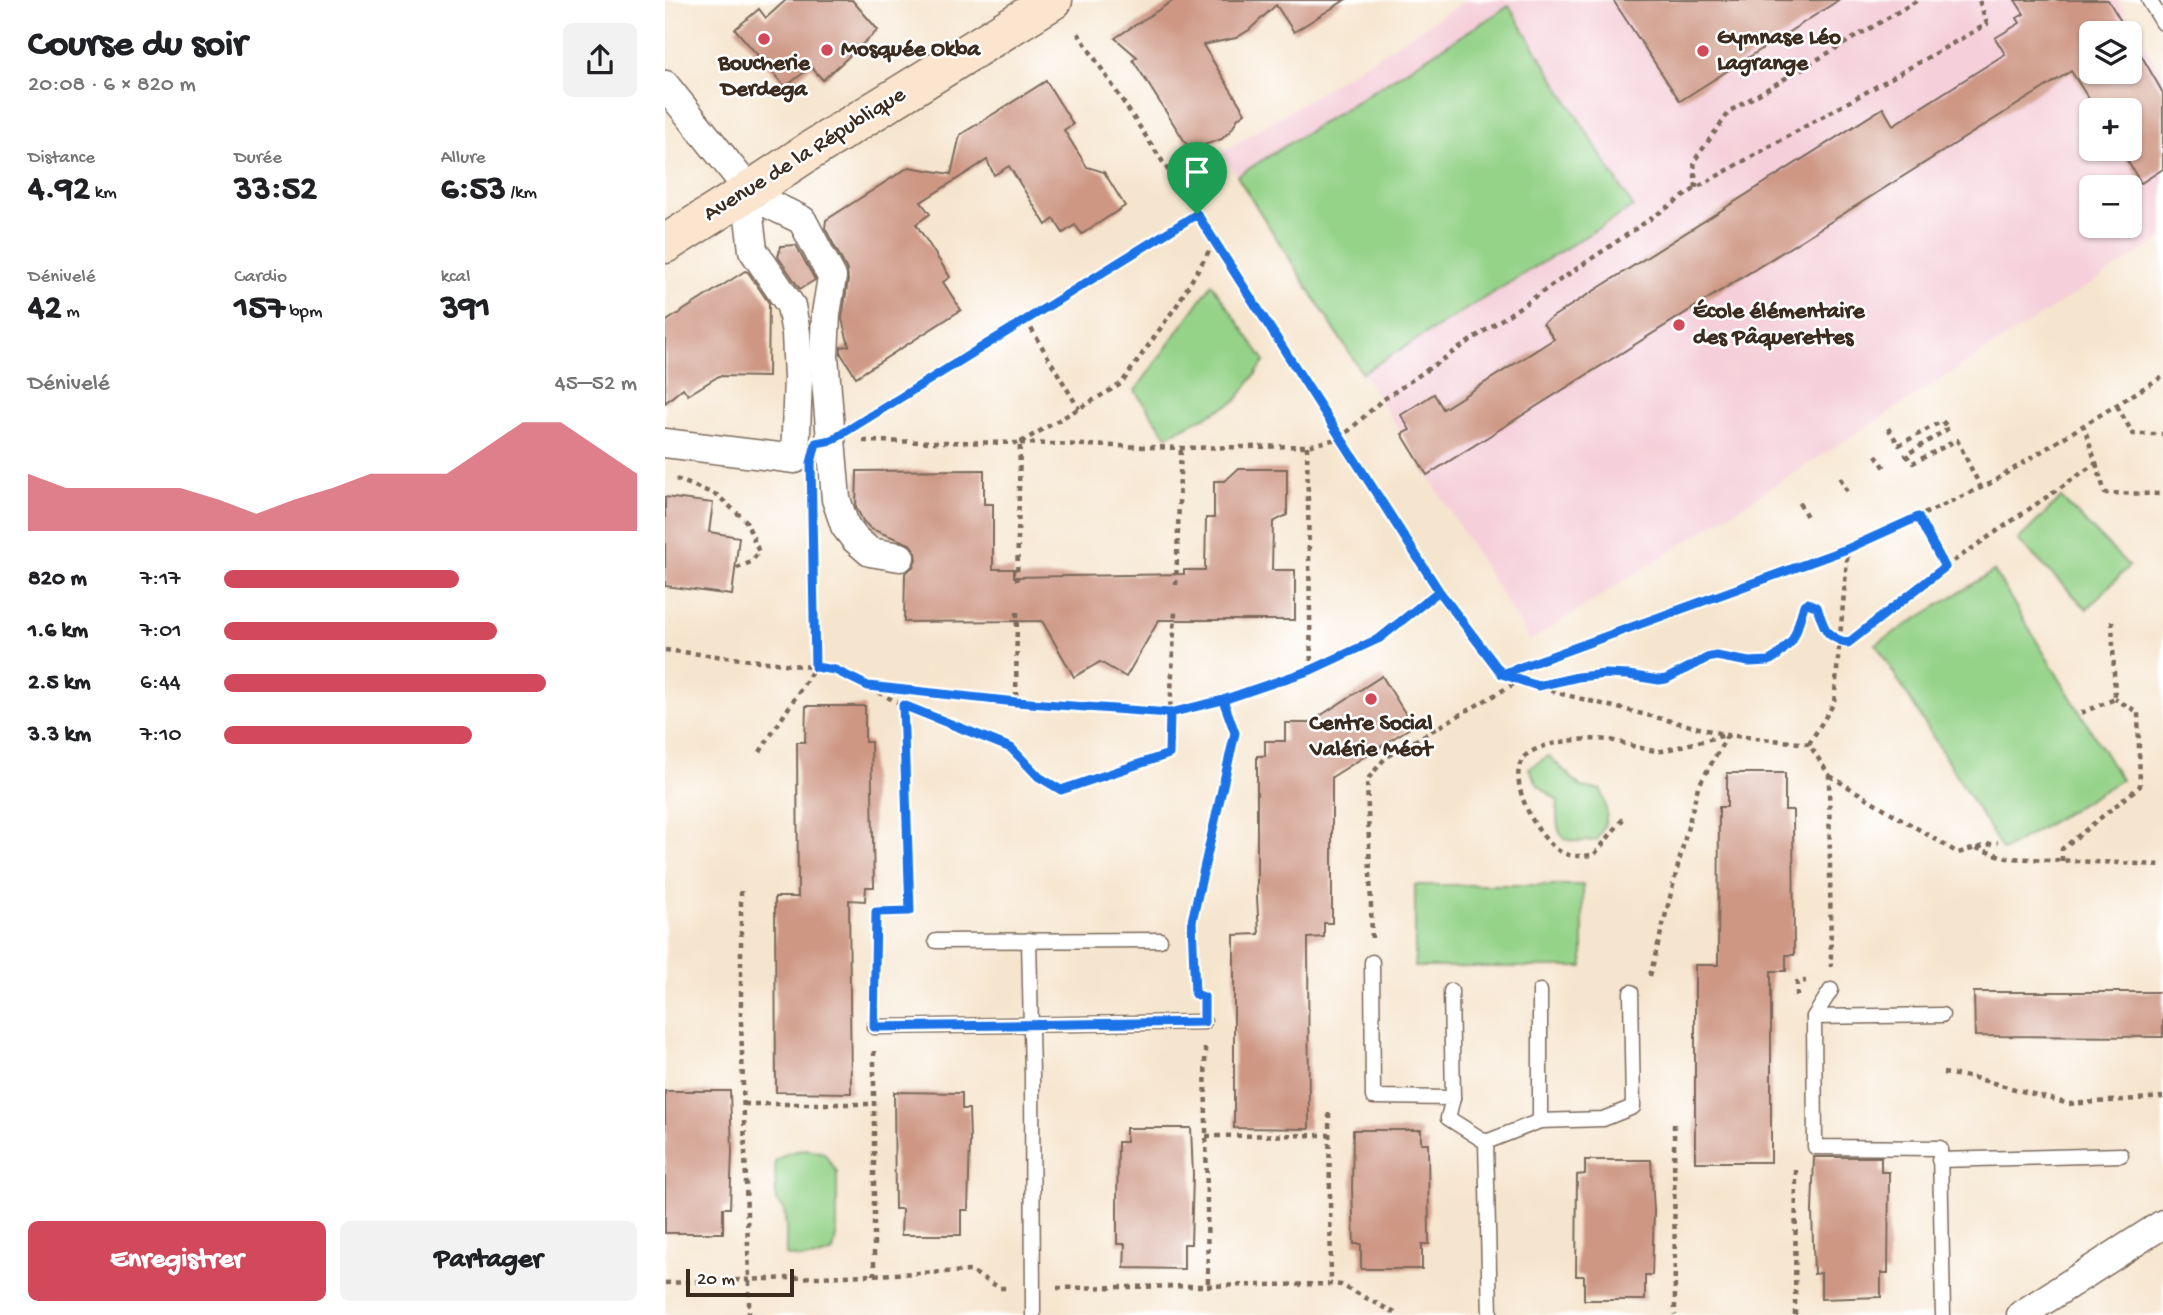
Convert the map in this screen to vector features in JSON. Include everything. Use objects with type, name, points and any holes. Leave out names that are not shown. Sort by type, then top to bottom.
[{"type":"main road","name":"Avenue de la République","points":[[665,244],[1053,0]]},
{"type":"street","points":[[665,85],[748,192],[802,220],[832,277],[826,314],[824,356],[836,499],[845,526],[855,539],[870,552],[900,556]]},
{"type":"street","points":[[665,443],[795,459],[798,378],[796,333],[791,306],[753,250],[748,192]]},
{"type":"street","points":[[2021,1315],[2163,1224]]},
{"type":"lane","points":[[2149,0],[2163,23]]},
{"type":"lane","points":[[1029,940],[1033,1315]]},
{"type":"lane","points":[[936,941],[1160,940]]},
{"type":"lane","points":[[1372,962],[1373,1097],[1453,1098]]},
{"type":"lane","points":[[1831,989],[1814,1017],[1815,1147],[1940,1148],[1943,1315]]},
{"type":"lane","points":[[1451,991],[1453,1098],[1448,1118],[1486,1142]]},
{"type":"lane","points":[[1539,991],[1540,1121]]},
{"type":"lane","points":[[1486,1142],[1540,1121],[1603,1119],[1633,1107],[1631,992]]},
{"type":"lane","points":[[1814,1017],[1942,1015]]},
{"type":"lane","points":[[874,1027],[1204,1022]]},
{"type":"lane","points":[[1486,1142],[1490,1315]]},
{"type":"lane","points":[[1940,1160],[2122,1155]]},
{"type":"path","points":[[1696,188],[1694,161],[1730,111],[1918,0]]},
{"type":"path","points":[[832,440],[1181,448],[1307,446],[1341,438],[1381,401],[1696,188],[1987,24],[1979,0]]},
{"type":"path","points":[[1079,33],[1439,591],[1502,674],[1562,694],[1727,735],[1809,744]]},
{"type":"path","points":[[832,440],[1197,214]]},
{"type":"path","points":[[1020,443],[1121,384],[1177,304],[1215,241]]},
{"type":"path","points":[[1026,320],[1079,409]]},
{"type":"path","points":[[1502,674],[1847,549],[1918,517],[1981,488],[2163,376]]},
{"type":"path","points":[[2117,406],[2133,434],[2163,434]]},
{"type":"path","points":[[1888,428],[1899,445],[1942,421],[1949,428],[1906,455],[1913,463],[1957,440],[1981,488]]},
{"type":"path","points":[[2084,427],[2105,493],[2163,494]]},
{"type":"path","points":[[1017,586],[1020,443]]},
{"type":"path","points":[[1307,446],[1311,670]]},
{"type":"path","points":[[1176,585],[1181,448]]},
{"type":"path","points":[[1876,455],[1887,471]]},
{"type":"path","points":[[1538,686],[1605,674],[1666,679],[1716,656],[1749,662],[1769,661],[1792,641],[1804,605],[1808,603],[1817,607],[1827,634],[1848,643],[1945,567],[2096,463]]},
{"type":"path","points":[[667,476],[717,495],[746,521],[759,552],[751,562],[735,569]]},
{"type":"path","points":[[1840,478],[1849,494]]},
{"type":"path","points":[[1799,503],[1809,520]]},
{"type":"path","points":[[1918,517],[1945,567]]},
{"type":"path","points":[[760,752],[815,667],[813,531]]},
{"type":"path","points":[[1809,744],[1835,703],[1847,549]]},
{"type":"path","points":[[868,686],[1016,702],[1170,713],[1223,700],[1311,670],[1380,638],[1439,591]]},
{"type":"path","points":[[665,650],[835,670],[903,705],[1011,748],[1039,777],[1061,790],[1169,754],[1175,611]]},
{"type":"path","points":[[1016,702],[1017,612]]},
{"type":"path","points":[[2112,620],[2115,699]]},
{"type":"path","points":[[1372,962],[1367,780],[1386,757],[1520,680]]},
{"type":"path","points":[[2081,713],[2115,699]]},
{"type":"path","points":[[2062,861],[2062,849],[2140,786],[2139,712],[2115,699]]},
{"type":"path","points":[[1208,1285],[1204,997],[1195,994],[1192,921],[1235,733],[1223,700]]},
{"type":"path","points":[[874,1275],[876,912],[910,911],[903,705]]},
{"type":"path","points":[[1623,819],[1594,855],[1574,857],[1559,851],[1546,840],[1531,817],[1520,792],[1517,779],[1524,756],[1545,746],[1578,741],[1612,741],[1662,751],[1727,735]]},
{"type":"path","points":[[1648,982],[1699,787],[1727,735]]},
{"type":"path","points":[[1809,744],[1829,775],[1958,853],[1998,842]]},
{"type":"path","points":[[1829,775],[1831,989]]},
{"type":"path","points":[[1975,848],[2007,858],[2163,865]]},
{"type":"path","points":[[741,891],[749,1315]]},
{"type":"path","points":[[1943,1073],[1975,1078],[2069,1104],[2163,1097]]},
{"type":"path","points":[[744,1104],[873,1104]]},
{"type":"path","points":[[1329,1113],[1331,1284]]},
{"type":"path","points":[[1674,1124],[1675,1315]]},
{"type":"path","points":[[1206,1136],[1329,1135]]},
{"type":"shaded area","name":"École élémentaire des Pâquerettes","points":[[1467,0],[2117,0],[2130,21],[2079,21],[2079,84],[2142,84],[2142,41],[2163,75],[2163,238],[1530,641],[1417,458],[1222,153]]},
{"type":"green space","points":[[1509,6],[1633,207],[1362,373],[1237,176]]},
{"type":"green space","points":[[1212,284],[1265,361],[1236,401],[1167,436],[1135,391]]},
{"type":"green space","points":[[2061,498],[2129,566],[2087,609],[2018,540]]},
{"type":"green space","points":[[1994,571],[2121,780],[2003,851],[1876,644]]},
{"type":"green space","points":[[1549,756],[1581,787],[1601,790],[1607,815],[1597,840],[1575,841],[1562,836],[1557,823],[1558,801],[1538,785],[1529,768]]},
{"type":"green space","points":[[1415,885],[1583,885],[1583,967],[1415,967]]},
{"type":"green space","points":[[807,1149],[824,1153],[837,1172],[837,1231],[833,1252],[805,1258],[786,1255],[784,1208],[776,1201],[775,1161],[788,1153]]},
{"type":"building","name":"Mosquée Okba","points":[[786,0],[852,0],[878,30],[823,80],[811,67],[785,87],[735,29],[759,9],[766,18]]},
{"type":"building","points":[[1174,0],[1345,0],[1294,32],[1276,5],[1249,30],[1236,38],[1203,45],[1245,113],[1222,139],[1204,145],[1187,145],[1133,60],[1137,57],[1115,38]]},
{"type":"building","name":"Gymnase Léo Lagrange","points":[[1613,0],[1839,0],[1680,101]]},
{"type":"building","points":[[2015,0],[2108,0],[2121,21],[2079,21],[2079,83],[2071,71],[1427,475],[1402,434],[1410,430],[1401,415],[1434,394],[1443,409],[1554,339],[1543,323],[1883,108],[1893,125],[2005,54],[1995,38],[2020,23],[2017,18],[2024,14]]},
{"type":"building","points":[[2142,57],[2163,93],[2163,169],[2142,182],[2142,175],[2136,175],[2127,161],[2142,161],[2142,98],[2088,98],[2079,84],[2142,84]]},
{"type":"building","points":[[1046,81],[1073,124],[1064,130],[1087,167],[1104,172],[1125,206],[1082,234],[1075,225],[1063,233],[1054,219],[1046,225],[1009,166],[994,175],[987,160],[921,202],[930,214],[916,224],[950,277],[943,282],[961,310],[856,377],[841,354],[841,347],[849,346],[842,319],[847,270],[825,228],[826,220],[909,167],[951,174],[960,135]]},
{"type":"building","points":[[796,245],[815,280],[800,289],[778,257],[781,246]]},
{"type":"building","points":[[745,271],[769,303],[768,377],[719,376],[688,395],[683,388],[665,403],[665,322]]},
{"type":"building","points":[[1238,469],[1287,469],[1287,515],[1273,522],[1272,570],[1295,570],[1295,620],[1159,620],[1126,677],[1100,662],[1074,677],[1042,621],[904,622],[905,573],[913,567],[915,551],[910,544],[871,529],[863,521],[856,507],[857,471],[984,470],[984,504],[993,504],[993,569],[1014,569],[1014,577],[1184,574],[1184,570],[1205,570],[1206,518],[1214,518],[1214,481],[1225,481]]},
{"type":"building","points":[[665,497],[713,503],[709,532],[739,537],[732,595],[665,586]]},
{"type":"building","points":[[1382,676],[1413,726],[1332,777],[1332,923],[1324,923],[1324,937],[1308,938],[1309,1129],[1234,1128],[1234,935],[1259,934],[1257,756],[1265,756],[1265,741],[1285,741],[1285,723],[1309,723]]},
{"type":"building","points":[[806,706],[865,706],[865,742],[871,742],[874,887],[866,887],[865,901],[849,900],[851,1093],[776,1092],[775,897],[798,897],[797,742],[805,742]]},
{"type":"building","points":[[1727,773],[1785,773],[1785,810],[1793,810],[1794,955],[1786,955],[1786,971],[1771,971],[1771,1162],[1695,1162],[1695,965],[1718,965],[1719,807],[1727,807]]},
{"type":"building","points":[[1974,992],[2163,992],[2163,1037],[1975,1036]]},
{"type":"building","points":[[665,1091],[730,1091],[730,1208],[723,1208],[723,1233],[665,1233]]},
{"type":"building","points":[[894,1092],[962,1093],[962,1109],[969,1109],[970,1140],[968,1210],[961,1210],[961,1235],[901,1235],[902,1209],[895,1209]]},
{"type":"building","points":[[1126,1128],[1191,1128],[1191,1244],[1184,1244],[1184,1269],[1124,1268],[1125,1244],[1117,1244],[1117,1207],[1118,1142],[1126,1142]]},
{"type":"building","points":[[1353,1130],[1421,1130],[1421,1143],[1428,1143],[1429,1244],[1422,1244],[1422,1269],[1361,1269],[1361,1244],[1354,1244]]},
{"type":"building","points":[[1814,1157],[1881,1157],[1881,1172],[1889,1172],[1888,1273],[1881,1273],[1881,1297],[1821,1299],[1821,1273],[1814,1274]]},
{"type":"building","points":[[1585,1160],[1651,1160],[1654,1211],[1652,1275],[1645,1275],[1645,1300],[1584,1300],[1584,1276],[1576,1276],[1577,1175],[1585,1174]]},
{"type":"place","name":"Boucherie Derdega","points":[[764,39]]},
{"type":"place","name":"Mosquée Okba","points":[[827,50]]},
{"type":"place","name":"Gymnase Léo Lagrange","points":[[1703,51]]},
{"type":"place","name":"École élémentaire des Pâquerettes","points":[[1679,325]]},
{"type":"place","name":"Centre Social Valérie Méot","points":[[1371,699]]},
{"type":"route","points":[[1197,214],[832,440],[816,443],[811,463],[815,667],[835,670],[868,686],[1016,702],[1170,713],[1223,700],[1235,733],[1192,921],[1195,994],[1204,997],[1204,1022],[874,1027],[876,912],[910,911],[903,705],[1011,748],[1039,777],[1061,790],[1169,754],[1170,713],[1223,700],[1311,670],[1380,638],[1439,591],[1502,674],[1847,549],[1918,517],[1945,567],[1848,643],[1832,638],[1825,630],[1817,607],[1808,603],[1804,605],[1792,641],[1769,661],[1749,662],[1716,656],[1666,679],[1605,674],[1538,686],[1502,674],[1439,591],[1197,214]]}]
